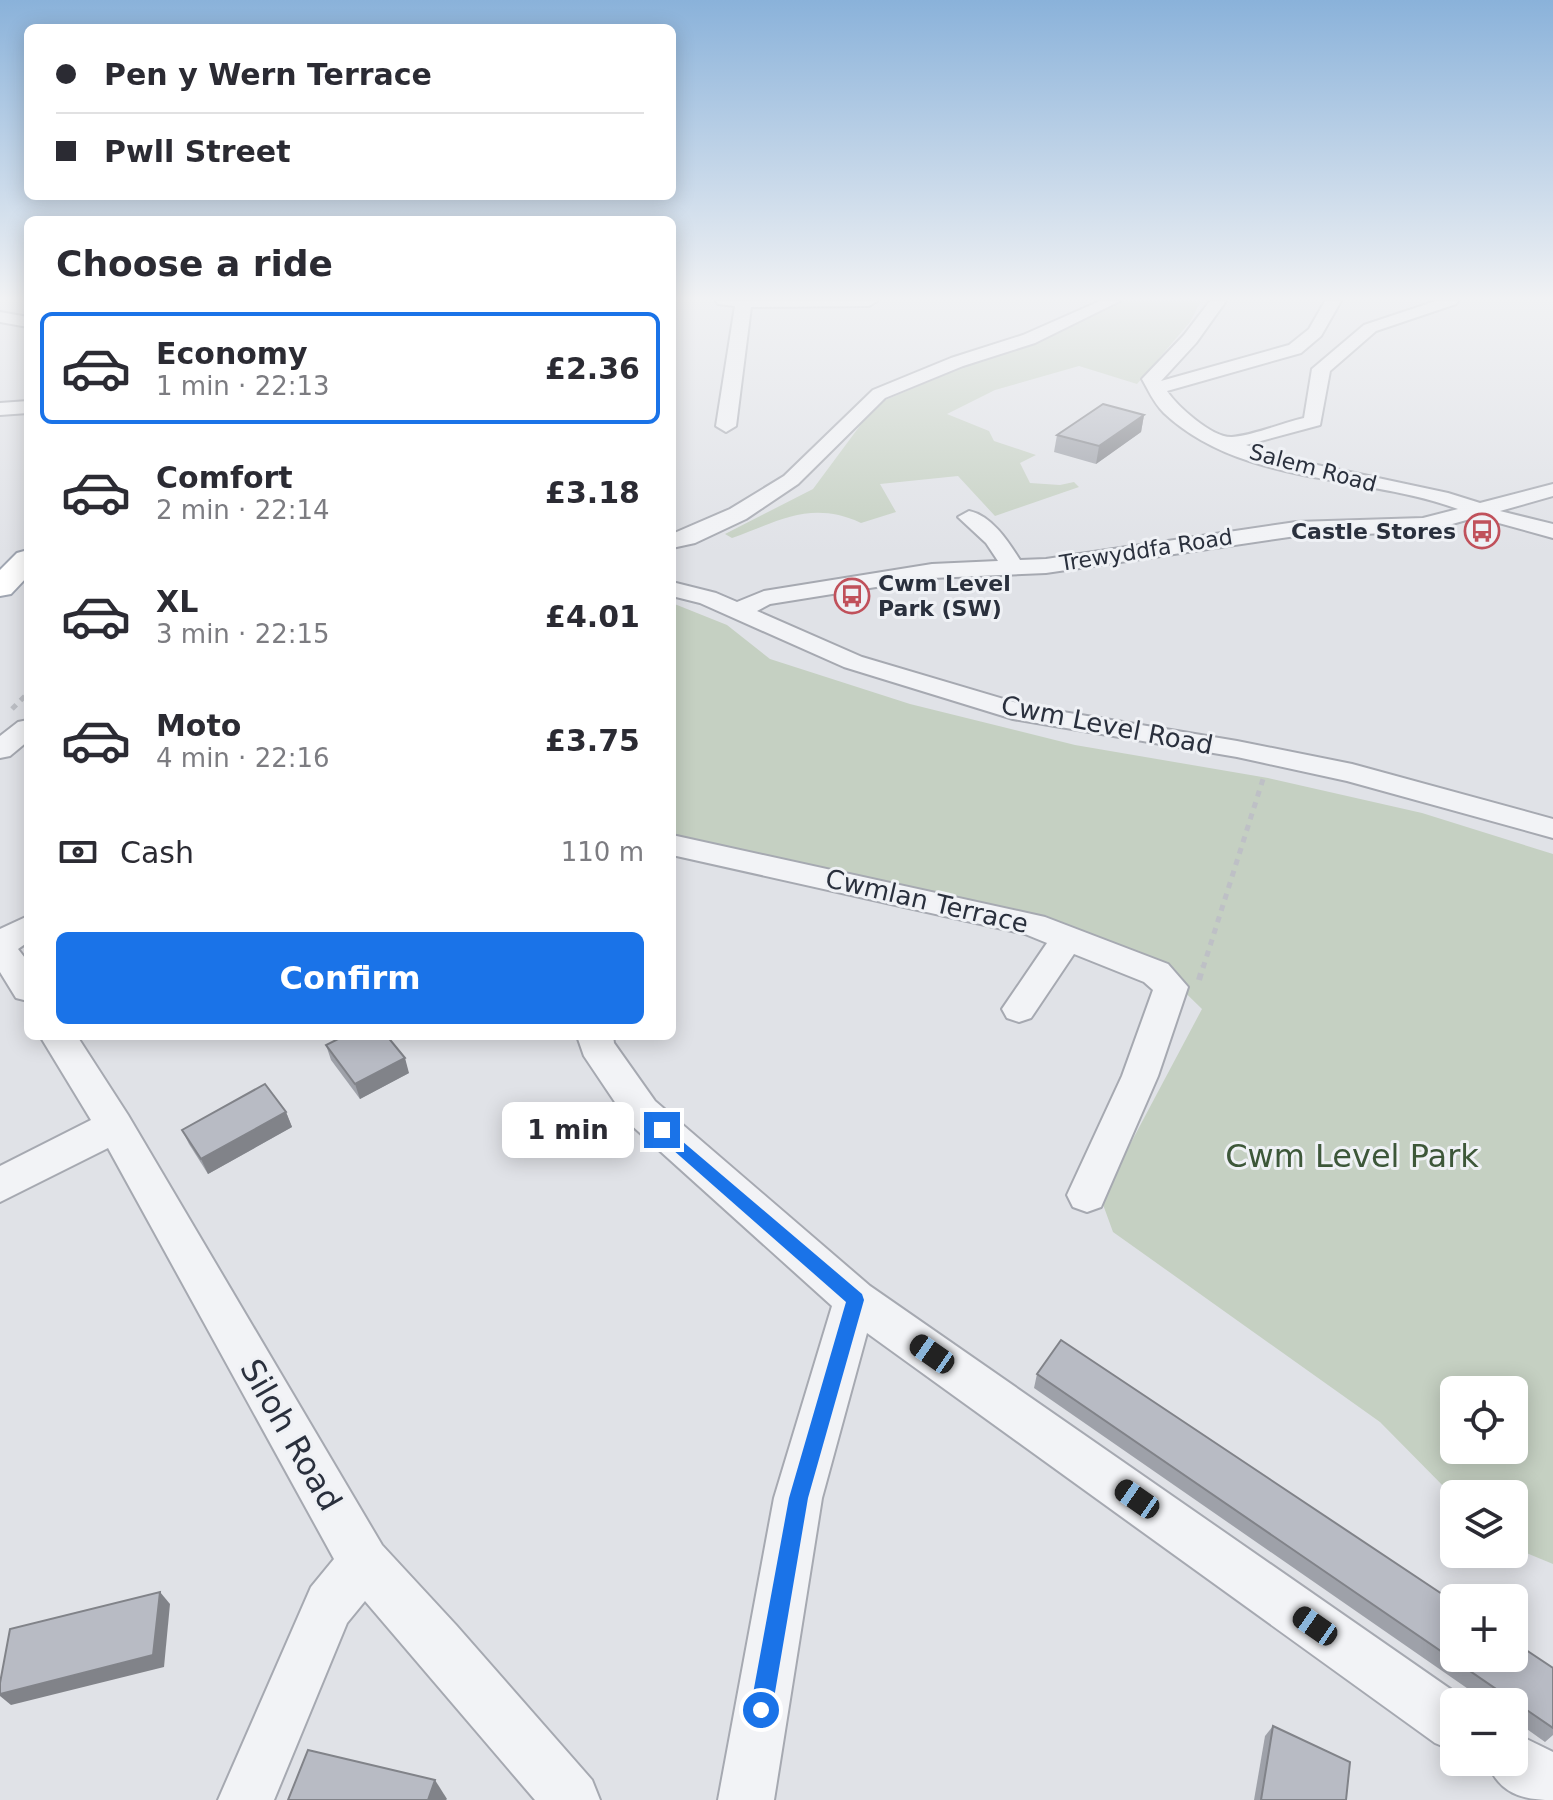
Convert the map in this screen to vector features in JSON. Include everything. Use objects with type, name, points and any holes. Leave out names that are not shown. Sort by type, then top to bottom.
[{"type":"main road","points":[[0,587],[17,562]]},
{"type":"street","points":[[726,426],[732,385]]},
{"type":"street","points":[[676,540],[738,514],[791,480],[879,394],[901,385]]},
{"type":"street","points":[[1153,385],[1154,389],[1169,385]]},
{"type":"street","points":[[1226,444],[1313,421],[1319,385]]},
{"type":"street","name":"Salem Road","points":[[1154,389],[1174,412],[1226,444],[1307,469],[1446,499],[1501,519],[1553,531]]},
{"type":"street","points":[[0,409],[24,407]]},
{"type":"street","name":"Trewyddfa Road","points":[[739,610],[764,598],[932,571],[1046,566],[1268,532],[1424,525],[1553,490]]},
{"type":"street","points":[[969,517],[995,539],[1012,566]]},
{"type":"street","name":"Cwm Level Road","points":[[676,590],[739,610],[853,662],[1008,709],[1352,773],[1553,829]]},
{"type":"street","points":[[0,750],[24,731]]},
{"type":"street","name":"Cwmlan Terrace","points":[[676,846],[979,911],[1068,937],[1156,973],[1168,998]]},
{"type":"street","points":[[0,944],[24,929]]},
{"type":"street","points":[[1019,1009],[1068,937]]},
{"type":"street","points":[[0,953],[9,959],[24,983]]},
{"type":"street","points":[[1087,1195],[1097,1161],[1128,1104],[1168,998]]},
{"type":"street","name":"Siloh Road","points":[[61,1040],[115,1126],[364,1563],[438,1643],[572,1800]]},
{"type":"street","points":[[596,1040],[642,1112],[855,1300],[1440,1714]]},
{"type":"street","points":[[0,1185],[115,1126]]},
{"type":"street","points":[[746,1800],[798,1498],[855,1300]]},
{"type":"street","points":[[246,1800],[329,1605],[364,1563]]},
{"type":"street","points":[[1528,1769],[1553,1783]]},
{"type":"path","points":[[1168,998],[1194,995],[1270,756]]},
{"type":"green space","points":[[921,385],[1012,385],[995,390],[947,414],[989,431],[994,441],[1036,455],[1020,463],[1030,483],[1060,485],[1074,482],[1079,487],[995,516],[958,476],[880,484],[896,512],[861,523],[843,516],[811,513],[732,538],[725,534],[813,489],[876,404]]},
{"type":"green space","name":"Cwm Level Park","points":[[676,605],[727,625],[770,659],[910,704],[1075,745],[1268,778],[1422,813],[1553,854],[1553,1564],[1528,1554],[1528,1480],[1440,1480],[1440,1483],[1380,1422],[1113,1232],[1101,1199],[1202,1009],[1158,966],[676,841]]},
{"type":"building","points":[[1103,404],[1144,415],[1099,446],[1057,435]]},
{"type":"building","points":[[336,1040],[390,1040],[405,1058],[355,1084],[326,1045]]},
{"type":"building","points":[[265,1084],[286,1112],[201,1159],[182,1130]]},
{"type":"building","points":[[1061,1340],[1440,1593],[1440,1650],[1037,1374]]},
{"type":"building","points":[[160,1592],[153,1655],[0,1694],[10,1629]]},
{"type":"building","points":[[1528,1651],[1553,1668],[1553,1728],[1528,1711],[1528,1688],[1495,1688],[1471,1672],[1528,1672]]},
{"type":"building","points":[[1273,1726],[1350,1762],[1346,1800],[1261,1800]]},
{"type":"building","points":[[308,1750],[435,1780],[428,1800],[288,1800]]},
{"type":"place","name":"Castle Stores","points":[[1482,531]]},
{"type":"place","name":"Cwm Level Park (SW)","points":[[852,596]]},
{"type":"route","points":[[662,1130],[855,1300],[798,1498],[761,1710]]}]
